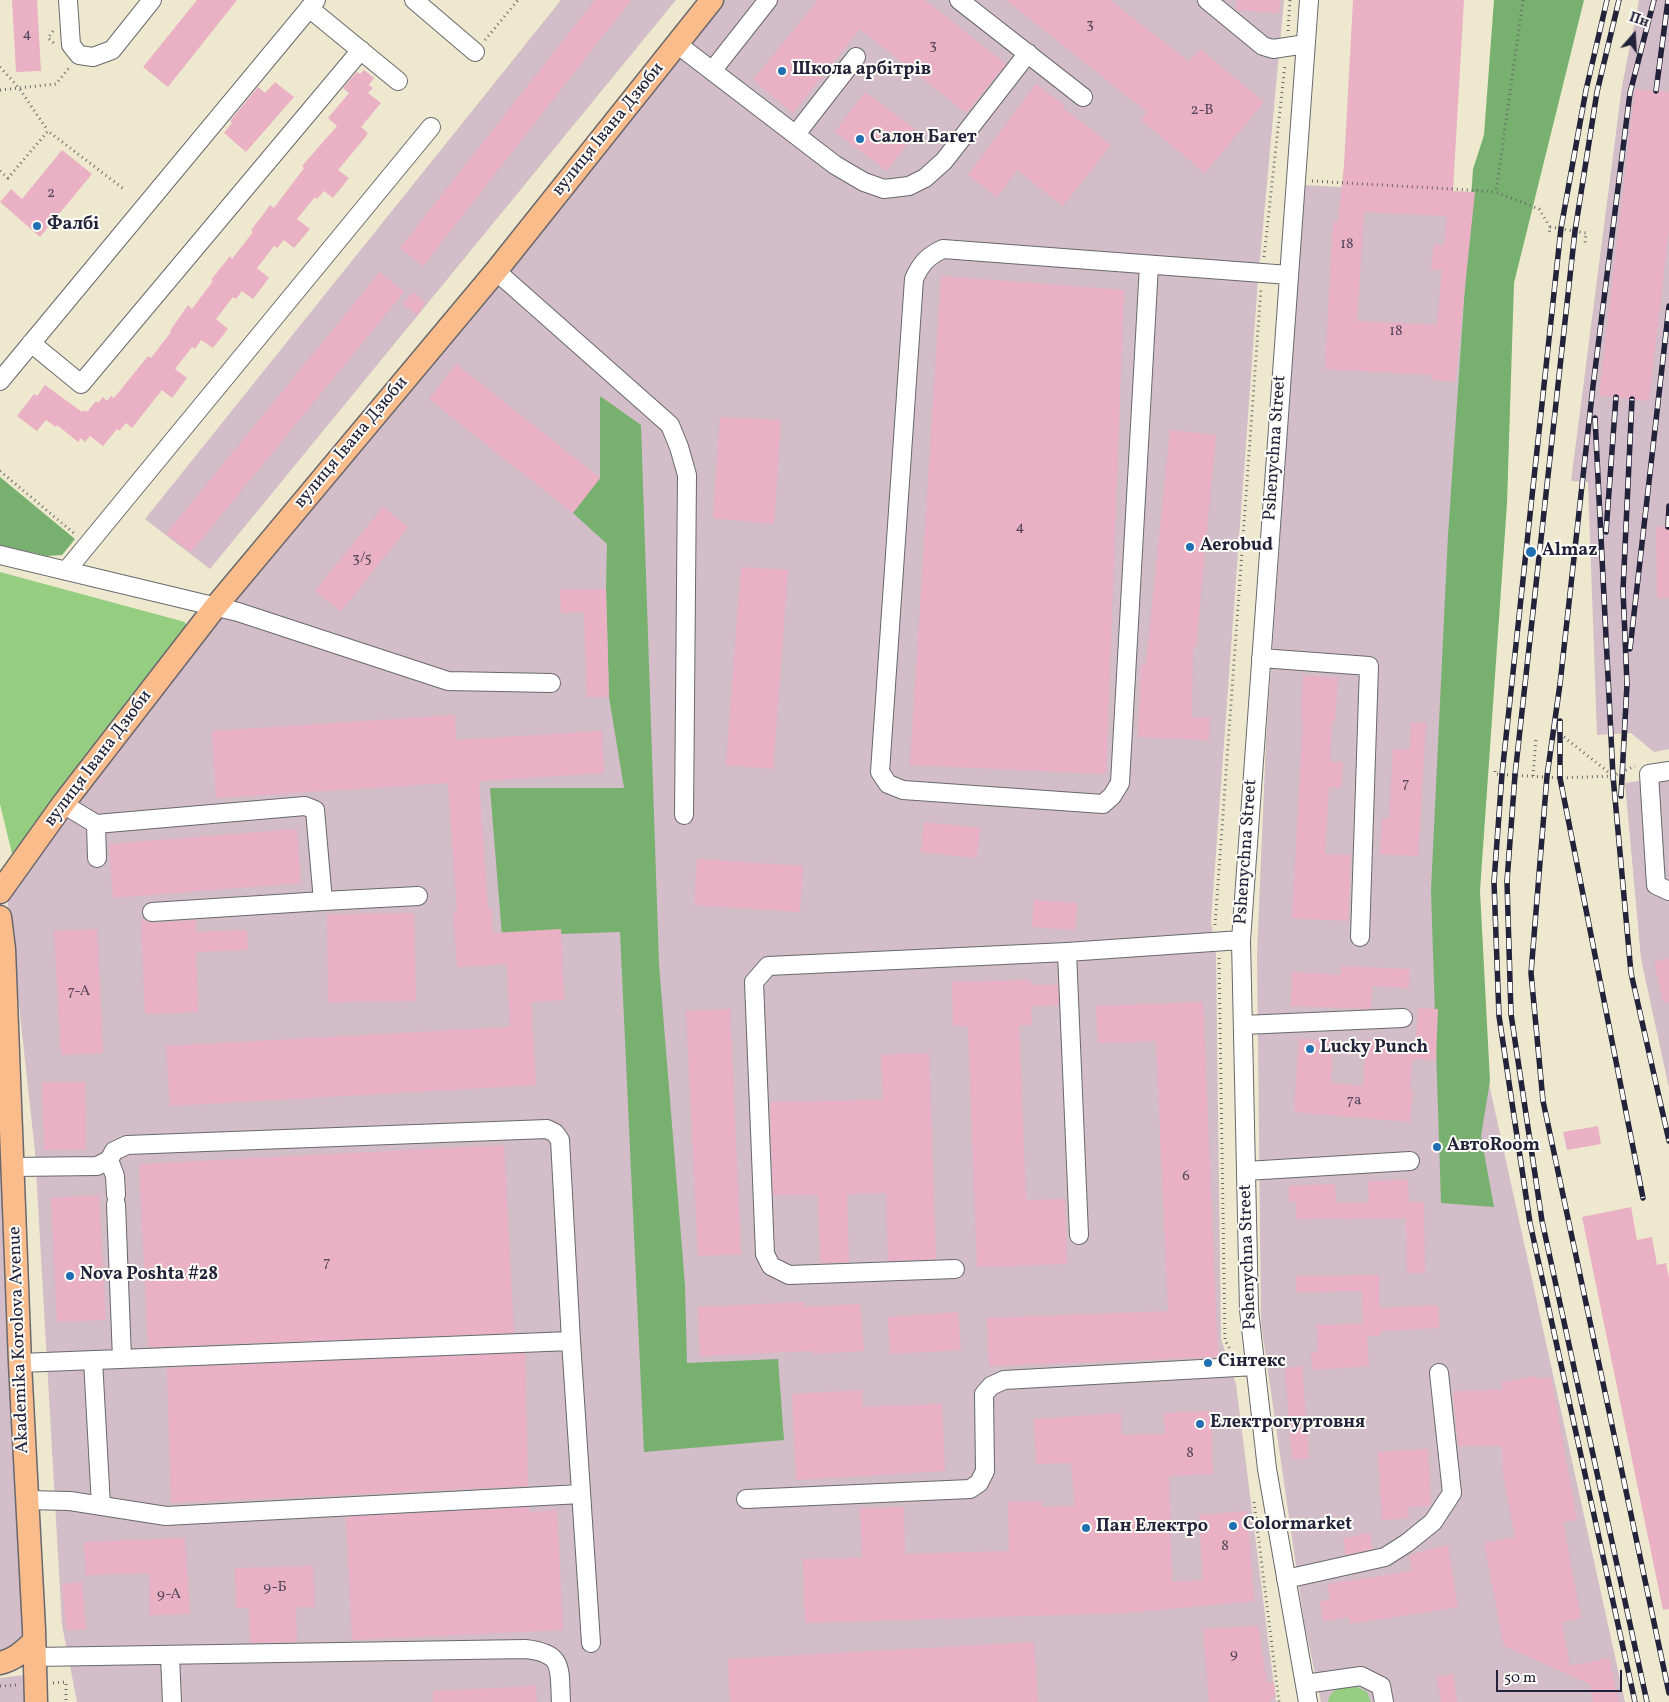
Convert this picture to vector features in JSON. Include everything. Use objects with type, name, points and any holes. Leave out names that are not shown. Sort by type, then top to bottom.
[{"type":"main road","name":"вулиця Івана Дзюби","points":[[0,892],[63,804],[216,606],[496,271],[712,0]]},
{"type":"main road","name":"Akademika Korolova Avenue","points":[[0,917],[4,948],[4,1046],[13,1168],[36,1702]]},
{"type":"main road","points":[[0,1664],[21,1653],[34,1649]]},
{"type":"street","points":[[68,0],[71,45],[79,56],[92,57],[112,50],[152,0]]},
{"type":"street","points":[[414,0],[475,52]]},
{"type":"street","points":[[712,71],[768,0]]},
{"type":"street","points":[[960,0],[1083,97]]},
{"type":"street","name":"Pshenychna Street","points":[[1308,1702],[1267,1469],[1249,1310],[1241,940],[1309,0]]},
{"type":"street","points":[[1212,2],[1263,46],[1273,49],[1306,44]]},
{"type":"street","points":[[0,381],[313,4],[361,50],[398,81]]},
{"type":"street","points":[[677,44],[796,134],[834,166],[864,182],[884,189],[909,186],[925,178],[944,161],[1028,53]]},
{"type":"street","points":[[31,343],[81,384],[361,50]]},
{"type":"street","points":[[796,134],[856,57]]},
{"type":"street","points":[[66,571],[431,127]]},
{"type":"street","points":[[1149,265],[1120,783],[1112,796],[1102,804],[904,790],[888,784],[880,772],[914,279],[920,264],[932,254],[943,249],[1289,275]]},
{"type":"street","points":[[496,271],[670,425],[679,448],[687,475],[684,815]]},
{"type":"street","points":[[0,554],[216,606],[448,681],[552,683]]},
{"type":"street","points":[[1261,658],[1369,666],[1360,937]]},
{"type":"street","points":[[1669,771],[1649,774],[1656,885],[1669,891]]},
{"type":"street","points":[[63,804],[96,824],[305,806],[316,810],[323,901]]},
{"type":"street","points":[[96,824],[97,858]]},
{"type":"street","points":[[152,912],[418,896]]},
{"type":"street","points":[[955,1270],[789,1274],[772,1266],[765,1254],[754,982],[768,966],[1067,952],[1241,940]]},
{"type":"street","points":[[1067,952],[1079,1235]]},
{"type":"street","points":[[1243,1025],[1403,1018]]},
{"type":"street","points":[[13,1168],[97,1166],[109,1160],[114,1151],[127,1145],[547,1129],[555,1133],[560,1140],[591,1643]]},
{"type":"street","points":[[109,1160],[115,1176],[122,1359]]},
{"type":"street","points":[[1246,1172],[1410,1160]]},
{"type":"street","points":[[20,1364],[571,1341]]},
{"type":"street","points":[[93,1360],[101,1506]]},
{"type":"street","points":[[746,1499],[970,1489],[979,1483],[985,1471],[984,1394],[991,1386],[1004,1380],[1255,1366]]},
{"type":"street","points":[[1286,1579],[1385,1557],[1433,1522],[1452,1493],[1439,1373]]},
{"type":"street","points":[[28,1500],[70,1501],[166,1516],[581,1494]]},
{"type":"street","points":[[34,1649],[170,1656],[539,1651],[550,1655],[558,1666],[561,1702]]},
{"type":"street","points":[[170,1656],[172,1702]]},
{"type":"street","points":[[1305,1684],[1361,1676],[1382,1686],[1384,1702]]},
{"type":"path","points":[[475,52],[518,0]]},
{"type":"path","points":[[1496,192],[1523,0]]},
{"type":"path","points":[[0,90],[56,84],[79,56]]},
{"type":"path","points":[[0,67],[19,88],[48,131],[125,190]]},
{"type":"path","points":[[0,171],[8,178],[48,131]]},
{"type":"path","points":[[1296,180],[1496,192],[1539,209],[1550,227],[1549,235]]},
{"type":"path","points":[[1550,227],[1586,233],[1585,244]]},
{"type":"path","points":[[0,472],[88,544]]},
{"type":"path","points":[[1564,737],[1612,776]]},
{"type":"path","points":[[1533,776],[1536,738]]},
{"type":"path","points":[[1495,771],[1495,774],[1560,778],[1612,776],[1638,765]]},
{"type":"shaded area","points":[[561,0],[676,0],[210,569],[145,519]]},
{"type":"shaded area","points":[[723,0],[1284,0],[1258,280],[1211,921],[1216,955],[1221,1339],[1236,1384],[1276,1702],[77,1702],[62,1625],[35,1152],[7,895],[227,606]]},
{"type":"shaded area","points":[[1639,0],[1669,0],[1669,749],[1654,752],[1631,733],[1597,735],[1588,482],[1571,481],[1622,86]]},
{"type":"shaded area","points":[[1304,185],[1488,195],[1473,714],[1479,1038],[1625,1702],[1321,1702],[1304,1622],[1261,1323],[1257,953],[1266,741]]},
{"type":"shaded area","points":[[1669,777],[1669,1088],[1641,959],[1625,783]]},
{"type":"shaded area","points":[[0,1116],[24,1634],[20,1642],[0,1654]]},
{"type":"shaded area","points":[[24,1675],[29,1678],[33,1702],[0,1702],[0,1678]]},
{"type":"green space","points":[[1494,0],[1584,0],[1514,283],[1507,504],[1480,891],[1490,1081],[1481,1136],[1494,1207],[1441,1203],[1431,890],[1448,535],[1473,169],[1484,135]]},
{"type":"green space","points":[[600,396],[641,425],[659,964],[685,1285],[687,1363],[778,1359],[784,1440],[644,1452],[620,932],[502,936],[490,788],[624,788],[609,697],[606,589],[607,544],[573,513],[600,478]]},
{"type":"green space","points":[[0,477],[75,539],[62,555],[47,556],[0,545]]},
{"type":"green space","points":[[0,572],[185,622],[188,631],[13,858],[0,804]]},
{"type":"green space","points":[[1354,1685],[1367,1692],[1371,1702],[1328,1702],[1329,1697],[1334,1691]]},
{"type":"building","points":[[12,0],[37,0],[41,71],[16,72]]},
{"type":"building","points":[[197,0],[237,0],[168,87],[143,67]]},
{"type":"building","points":[[595,0],[631,0],[423,266],[400,248]]},
{"type":"building","points":[[818,0],[925,0],[1006,64],[966,113],[860,29],[793,113],[753,80]]},
{"type":"building","points":[[1006,0],[1110,0],[1189,62],[1200,49],[1264,102],[1205,173],[1141,120],[1147,112]]},
{"type":"building","points":[[1237,0],[1280,0],[1279,13],[1236,10]]},
{"type":"building","points":[[1353,0],[1464,0],[1453,191],[1475,192],[1455,382],[1431,379],[1432,375],[1325,369],[1333,222],[1338,222],[1344,165]],"holes":[[[1364,212],[1447,216],[1444,246],[1434,244],[1431,269],[1442,270],[1437,325],[1357,321]]]},
{"type":"building","points":[[364,70],[374,78],[369,85],[373,88],[368,93],[381,103],[361,127],[368,133],[338,170],[349,178],[333,198],[324,191],[317,199],[315,197],[297,219],[310,229],[294,248],[284,240],[277,248],[274,246],[257,268],[269,278],[253,299],[242,291],[236,299],[233,297],[216,319],[228,329],[213,348],[201,340],[195,349],[192,347],[175,369],[187,378],[172,398],[162,390],[132,428],[126,423],[119,431],[117,429],[103,446],[90,436],[85,442],[81,438],[78,442],[57,425],[56,427],[46,420],[37,431],[17,416],[34,394],[37,396],[45,385],[82,412],[84,410],[87,412],[96,401],[98,403],[103,397],[107,401],[111,396],[114,398],[148,356],[151,358],[171,332],[188,305],[192,309],[230,256],[232,259],[253,232],[251,230],[270,205],[274,208],[304,168],[302,166],[337,126],[328,118],[349,93],[343,88],[357,72],[360,74]]},
{"type":"building","points":[[275,82],[294,97],[246,152],[224,133],[232,123],[230,121],[258,87],[265,93]]},
{"type":"building","points":[[1036,84],[1065,105],[1063,108],[1111,145],[1063,206],[1017,170],[997,197],[968,175]]},
{"type":"building","points":[[1635,89],[1669,92],[1669,228],[1649,401],[1599,395]]},
{"type":"building","points":[[865,92],[917,131],[887,171],[835,132]]},
{"type":"building","points":[[62,150],[92,174],[40,237],[0,202],[11,189],[22,199]]},
{"type":"building","points":[[380,272],[404,292],[191,552],[166,534]]},
{"type":"building","points":[[941,276],[1124,290],[1106,774],[910,765]]},
{"type":"building","points":[[413,292],[426,303],[417,315],[403,304]]},
{"type":"building","points":[[456,364],[600,478],[573,513],[429,399]]},
{"type":"building","points":[[720,417],[781,420],[774,524],[713,518]]},
{"type":"building","points":[[1170,430],[1216,435],[1196,647],[1193,647],[1192,717],[1210,718],[1209,740],[1138,737],[1141,665],[1146,665]]},
{"type":"building","points":[[383,507],[408,527],[341,611],[315,591]]},
{"type":"building","points":[[1656,527],[1669,527],[1669,598],[1657,598]]},
{"type":"building","points":[[741,567],[788,570],[773,769],[726,765]]},
{"type":"building","points":[[606,589],[609,697],[587,697],[584,612],[561,613],[560,590]]},
{"type":"building","points":[[1303,675],[1338,678],[1335,721],[1332,721],[1330,762],[1343,762],[1341,788],[1329,787],[1325,854],[1351,855],[1348,921],[1292,918],[1303,719],[1301,719]]},
{"type":"building","points":[[455,715],[456,740],[602,731],[604,773],[479,781],[488,909],[491,909],[493,933],[561,929],[564,1000],[531,1002],[536,1085],[170,1106],[166,1046],[510,1027],[507,964],[457,967],[453,911],[457,911],[448,783],[216,798],[212,731]]},
{"type":"building","points":[[1411,723],[1426,723],[1418,856],[1380,854],[1382,818],[1389,819],[1393,749],[1410,750]]},
{"type":"building","points":[[924,822],[980,828],[977,858],[921,852]]},
{"type":"building","points":[[297,829],[301,883],[113,898],[109,844]]},
{"type":"building","points":[[697,859],[803,866],[800,912],[694,905]]},
{"type":"building","points":[[1034,900],[1077,903],[1075,930],[1032,927]]},
{"type":"building","points":[[414,913],[416,1001],[328,1002],[327,914]]},
{"type":"building","points":[[141,919],[153,923],[196,920],[196,932],[247,930],[248,950],[196,952],[198,1012],[145,1014]]},
{"type":"building","points":[[97,929],[103,1053],[61,1055],[54,931]]},
{"type":"building","points":[[1669,958],[1669,1002],[1663,1002],[1654,962]]},
{"type":"building","points":[[1341,966],[1410,969],[1409,988],[1372,986],[1371,1009],[1291,1006],[1292,972],[1341,975]]},
{"type":"building","points":[[1031,980],[1031,985],[1058,985],[1059,1005],[1031,1006],[1032,1025],[1019,1025],[1026,1200],[1065,1199],[1067,1264],[977,1267],[968,1026],[953,1026],[952,982]]},
{"type":"building","points":[[1203,1002],[1218,1357],[989,1366],[987,1318],[1168,1311],[1156,1041],[1098,1043],[1096,1006]]},
{"type":"building","points":[[1418,1008],[1438,1009],[1436,1060],[1412,1059],[1410,1090],[1413,1090],[1410,1122],[1294,1112],[1299,1039],[1333,1040],[1331,1083],[1363,1086],[1366,1039],[1416,1042]]},
{"type":"building","points":[[730,1009],[741,1254],[698,1256],[686,1011]]},
{"type":"building","points":[[929,1053],[936,1259],[888,1261],[886,1193],[847,1194],[849,1262],[820,1263],[818,1195],[773,1195],[770,1102],[883,1100],[881,1055]]},
{"type":"building","points":[[42,1082],[85,1082],[86,1150],[44,1150]]},
{"type":"building","points":[[1598,1126],[1601,1144],[1567,1150],[1563,1132]]},
{"type":"building","points":[[504,1145],[514,1333],[148,1347],[139,1164]]},
{"type":"building","points":[[1408,1180],[1409,1202],[1424,1202],[1425,1273],[1407,1273],[1406,1218],[1296,1219],[1296,1201],[1289,1202],[1289,1186],[1335,1184],[1336,1203],[1369,1203],[1368,1181]]},
{"type":"building","points":[[99,1195],[106,1320],[57,1322],[51,1198]]},
{"type":"building","points":[[1631,1207],[1637,1240],[1652,1237],[1657,1265],[1666,1263],[1669,1278],[1669,1609],[1663,1610],[1582,1217]]},
{"type":"building","points":[[1379,1275],[1379,1308],[1438,1305],[1439,1328],[1380,1331],[1380,1336],[1367,1336],[1369,1366],[1312,1370],[1311,1352],[1318,1351],[1317,1325],[1363,1324],[1362,1291],[1296,1292],[1296,1276]]},
{"type":"building","points":[[804,1302],[804,1307],[860,1304],[864,1351],[813,1354],[813,1351],[700,1356],[698,1307]]},
{"type":"building","points":[[958,1312],[961,1350],[890,1354],[888,1317]]},
{"type":"building","points":[[525,1353],[528,1486],[171,1503],[167,1368]]},
{"type":"building","points":[[1302,1366],[1309,1458],[1292,1459],[1285,1368]]},
{"type":"building","points":[[1536,1376],[1537,1379],[1551,1377],[1577,1520],[1563,1522],[1581,1618],[1562,1622],[1570,1666],[1609,1658],[1619,1702],[1593,1702],[1590,1684],[1504,1646],[1484,1543],[1515,1537],[1503,1474],[1502,1446],[1458,1446],[1453,1391],[1502,1390],[1502,1382]]},
{"type":"building","points":[[862,1390],[863,1407],[942,1404],[945,1471],[796,1480],[792,1394]]},
{"type":"building","points":[[1211,1411],[1213,1474],[1169,1476],[1172,1582],[1203,1580],[1199,1515],[1247,1511],[1254,1601],[1125,1613],[805,1623],[803,1559],[862,1558],[860,1508],[904,1507],[905,1554],[1009,1551],[1008,1502],[1042,1502],[1042,1507],[1075,1506],[1071,1463],[1036,1464],[1034,1419],[1121,1413],[1122,1435],[1165,1434],[1164,1413]]},
{"type":"building","points":[[1428,1449],[1431,1506],[1408,1507],[1409,1518],[1382,1520],[1378,1452]]},
{"type":"building","points":[[529,1507],[529,1512],[557,1510],[563,1630],[352,1640],[346,1517]]},
{"type":"building","points":[[1370,1533],[1373,1549],[1346,1555],[1343,1538]]},
{"type":"building","points":[[185,1538],[190,1614],[150,1615],[149,1573],[86,1575],[84,1542]]},
{"type":"building","points":[[1448,1545],[1458,1607],[1350,1624],[1349,1617],[1323,1621],[1320,1601],[1330,1600],[1327,1584],[1412,1571],[1409,1555]]},
{"type":"building","points":[[313,1566],[315,1607],[296,1607],[297,1642],[250,1643],[249,1608],[236,1608],[235,1568]]},
{"type":"building","points":[[82,1582],[86,1629],[66,1630],[62,1584]]},
{"type":"building","points":[[1258,1626],[1267,1683],[1274,1682],[1276,1697],[1270,1698],[1270,1702],[1209,1702],[1203,1629]]},
{"type":"building","points":[[1034,1642],[1038,1702],[730,1702],[728,1659]]},
{"type":"building","points":[[1453,1674],[1457,1702],[1441,1702],[1437,1677]]},
{"type":"building","points":[[536,1686],[537,1702],[433,1702],[433,1691]]},
{"type":"railway","points":[[1607,0],[1586,90],[1561,228],[1502,774],[1494,882],[1499,1016],[1530,1223],[1635,1702]]},
{"type":"railway","points":[[1619,0],[1597,92],[1575,231],[1515,775],[1507,881],[1511,1014],[1542,1221],[1647,1702]]},
{"type":"railway","points":[[1654,0],[1630,93],[1593,386],[1560,684],[1547,776],[1531,973],[1543,1101],[1669,1693]]},
{"type":"railway","points":[[1656,91],[1668,0]]},
{"type":"railway","points":[[1630,649],[1669,306]]},
{"type":"railway","points":[[1606,532],[1616,397]]},
{"type":"railway","points":[[1621,796],[1627,684],[1623,590],[1632,399]]},
{"type":"railway","points":[[1595,418],[1613,776],[1631,973],[1669,1141]]},
{"type":"railway","points":[[1668,527],[1669,506]]},
{"type":"railway","points":[[1560,721],[1560,778],[1643,1198]]},
{"type":"place","name":"Школа арбітрів","points":[[782,71]]},
{"type":"place","name":"Салон Багет","points":[[860,139]]},
{"type":"place","name":"Фалбі","points":[[37,226]]},
{"type":"place","name":"Aerobud","points":[[1190,547]]},
{"type":"place","name":"Almaz","points":[[1531,552]]},
{"type":"place","name":"Lucky Punch","points":[[1310,1049]]},
{"type":"place","name":"АвтоRoom","points":[[1437,1147]]},
{"type":"place","name":"Nova Poshta #28","points":[[70,1276]]},
{"type":"place","name":"Сінтекс","points":[[1208,1363]]},
{"type":"place","name":"Електрогуртовня","points":[[1200,1424]]},
{"type":"place","name":"Colormarket","points":[[1233,1526]]},
{"type":"place","name":"Пан Електро","points":[[1086,1528]]}]
